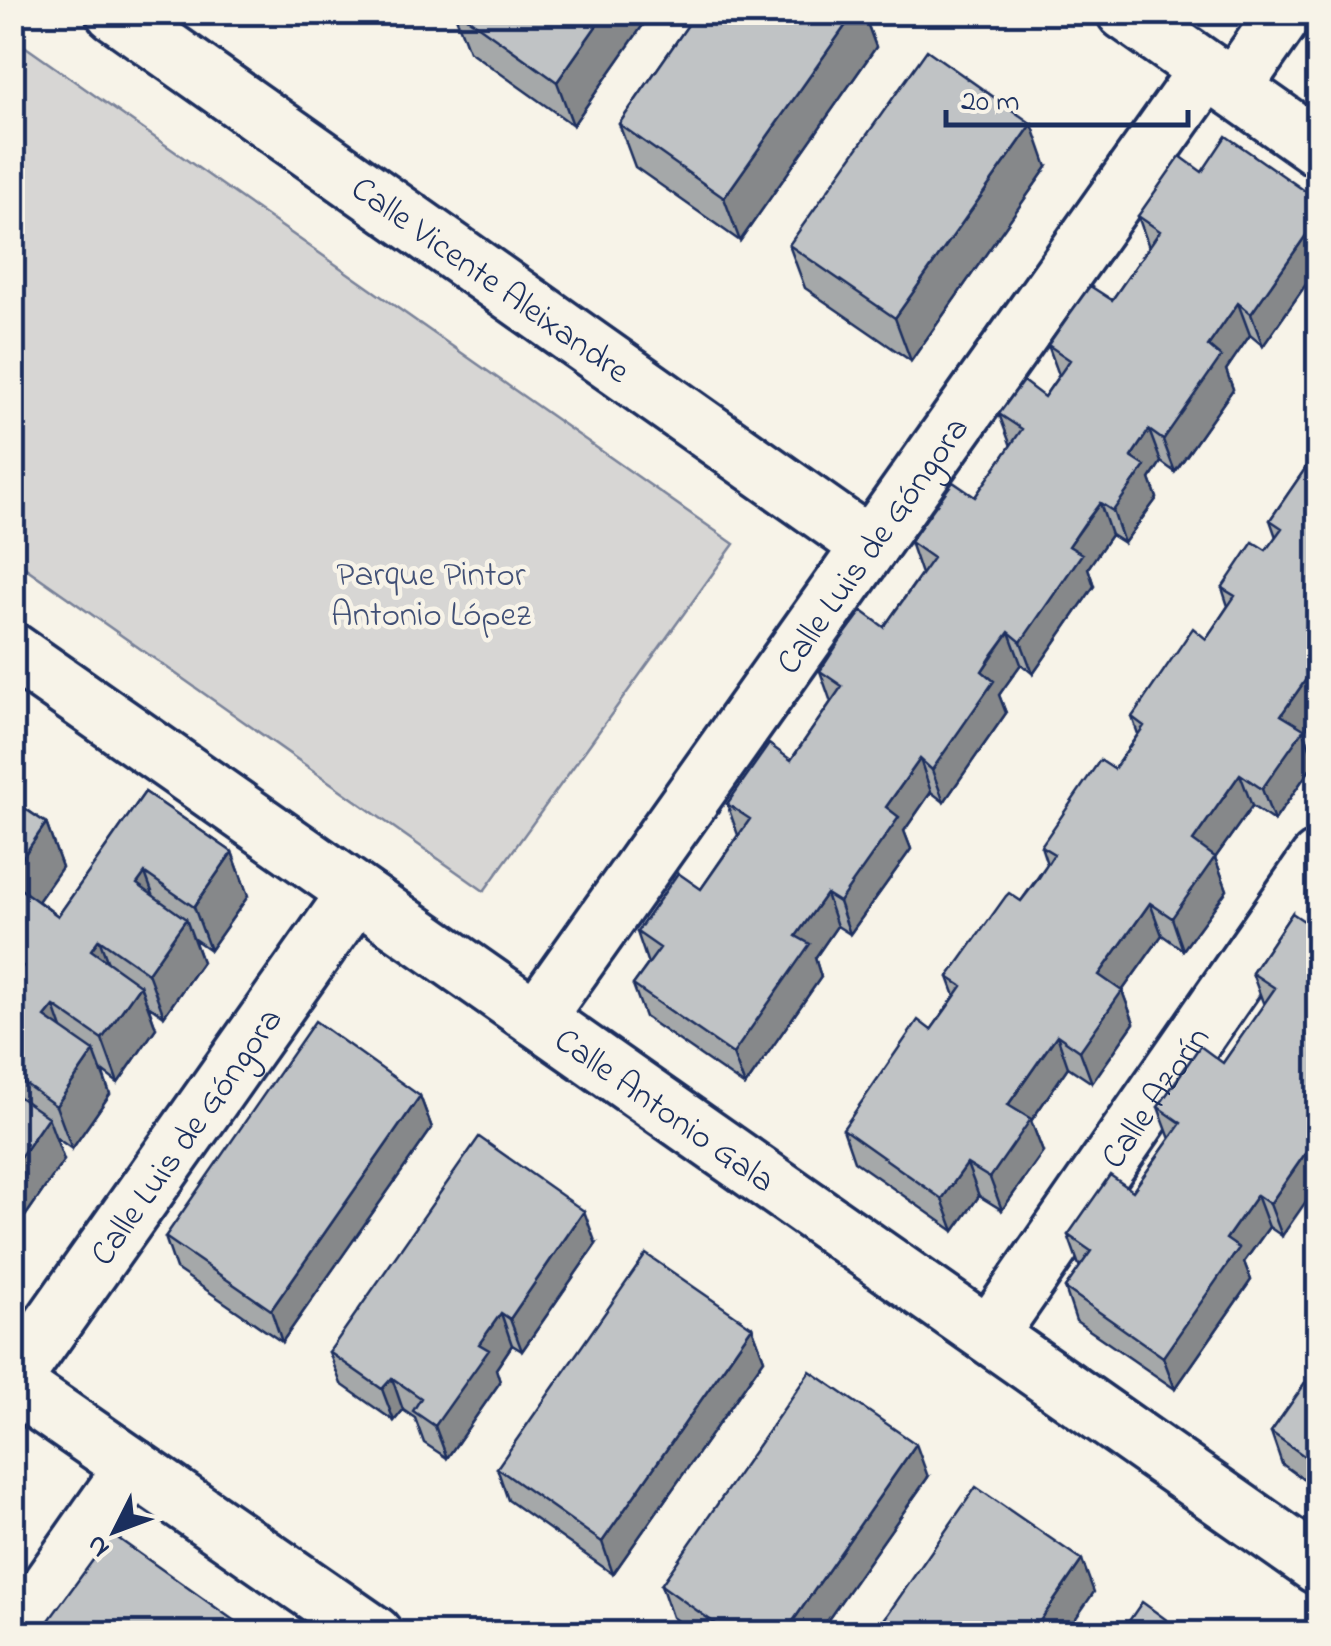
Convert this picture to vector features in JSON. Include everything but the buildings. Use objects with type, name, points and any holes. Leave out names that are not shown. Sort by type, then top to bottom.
[{"type":"street","name":"Calle Vicente Aleixandre","points":[[114,12],[870,546]]},
{"type":"street","points":[[1126,12],[1318,148]]},
{"type":"street","name":"Calle Luis de Góngora","points":[[536,1018],[870,546],[1220,79],[1286,12]]},
{"type":"street","name":"Calle Antonio Gala","points":[[12,652],[1318,1566]]},
{"type":"street","name":"Calle Azorín","points":[[989,1335],[1318,860]]},
{"type":"street","name":"Calle Luis de Góngora","points":[[12,1382],[356,892]]},
{"type":"street","points":[[12,1382],[374,1634]]},
{"type":"street","points":[[16,1634],[133,1467]]},
{"type":"green space","name":"Parque Pintor Antonio López","points":[[13,38],[734,544],[484,891],[13,559]]}]
